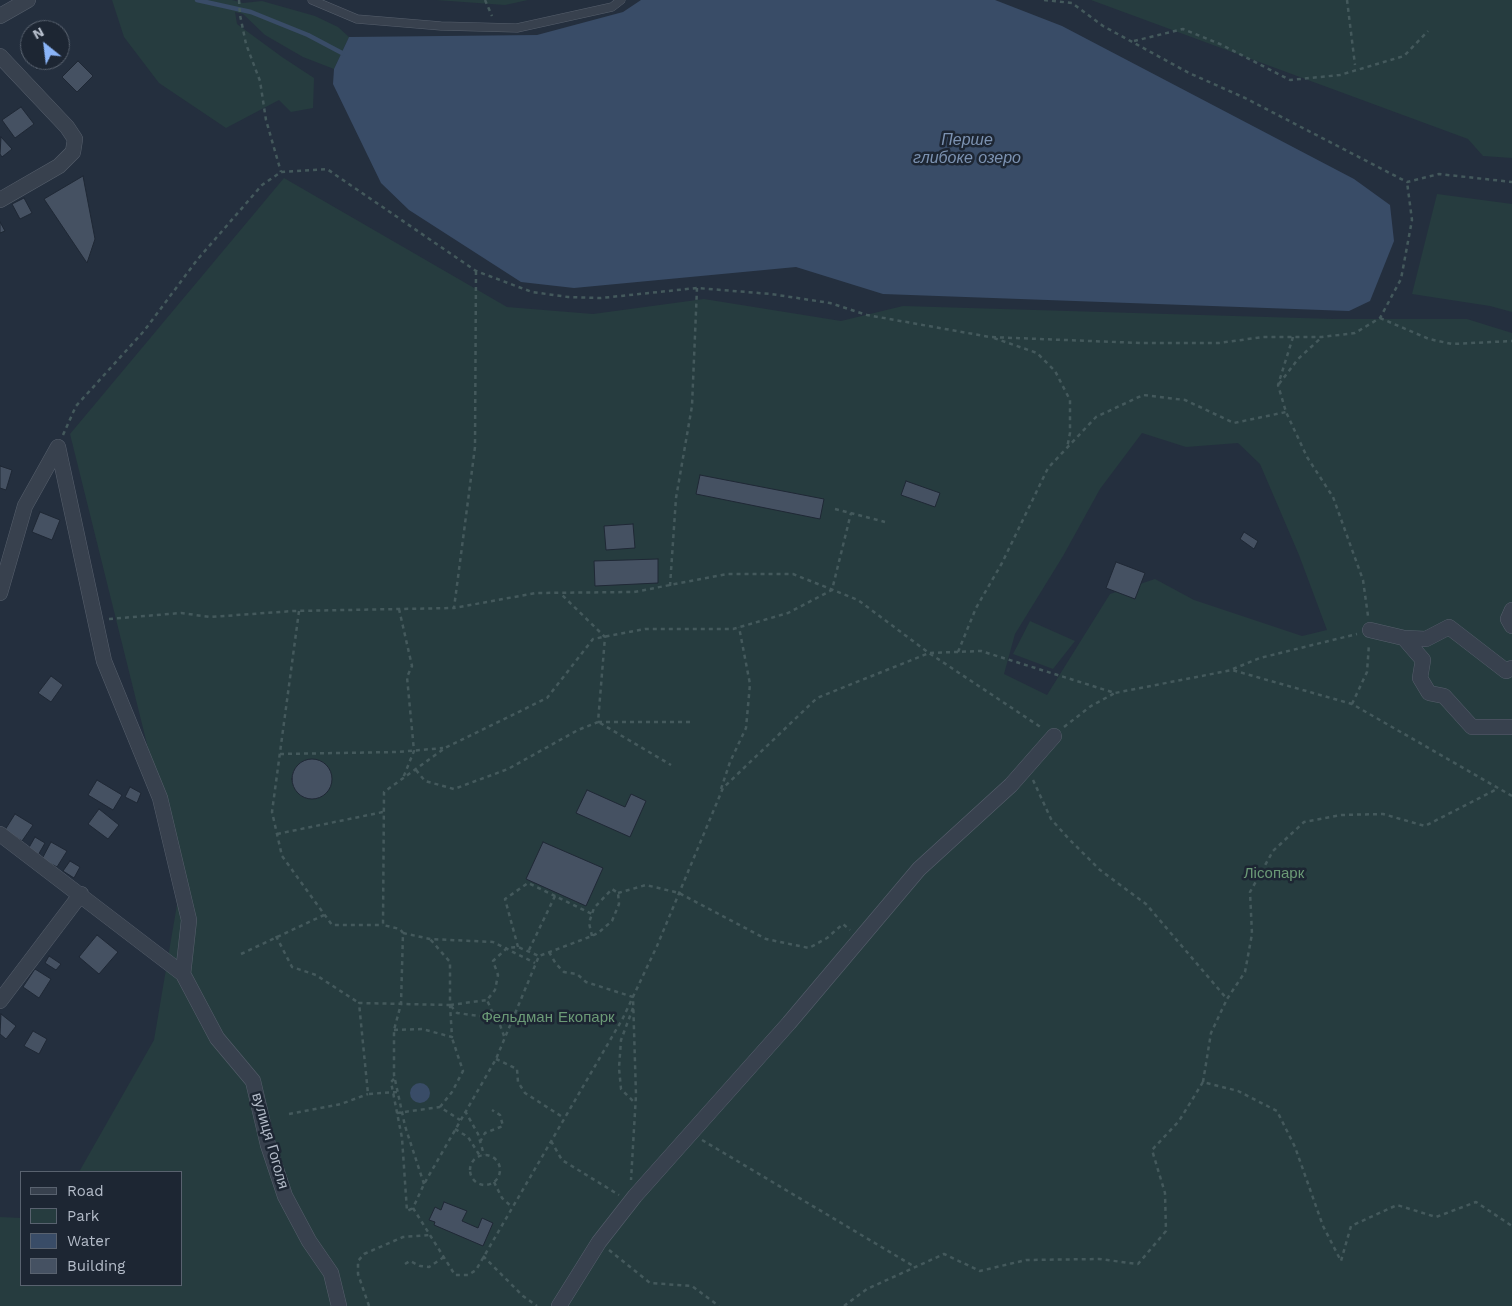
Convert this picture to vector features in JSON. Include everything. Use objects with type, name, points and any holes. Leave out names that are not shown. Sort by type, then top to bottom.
[{"type":"street","points":[[0,16],[28,0]]},
{"type":"street","points":[[0,56],[67,127],[75,139],[73,152],[59,166],[0,200]]},
{"type":"street","points":[[0,593],[25,506],[58,448]]},
{"type":"street","points":[[58,448],[97,619],[104,661],[160,798],[189,920],[183,974]]},
{"type":"street","points":[[1512,610],[1508,620],[1512,626]]},
{"type":"street","points":[[1370,630],[1404,638],[1426,638],[1449,627],[1506,671],[1512,668]]},
{"type":"street","points":[[1404,638],[1423,660],[1420,678],[1429,693],[1444,696],[1472,727],[1512,727]]},
{"type":"street","points":[[559,1306],[599,1242],[631,1202],[919,869],[1011,785],[1054,736]]},
{"type":"street","name":"вулиця Гоголя","points":[[0,834],[81,894],[183,974],[218,1038],[253,1081],[268,1145],[285,1196],[309,1242],[330,1273],[338,1306]]},
{"type":"street","points":[[0,1001],[81,894]]},
{"type":"lane","points":[[312,0],[357,19],[517,28],[612,7],[621,0]]},
{"type":"path","points":[[240,0],[240,15],[246,44],[260,81],[266,120],[281,172]]},
{"type":"path","points":[[485,0],[496,27]]},
{"type":"path","points":[[1044,0],[1072,3],[1103,26],[1189,72],[1245,98],[1407,182],[1439,174],[1512,182]]},
{"type":"path","points":[[1346,0],[1355,65]]},
{"type":"path","points":[[1133,41],[1183,29],[1220,44],[1290,80],[1340,75],[1404,56],[1428,31]]},
{"type":"path","points":[[58,448],[76,406],[144,331],[198,260],[262,185],[281,172],[327,169],[476,271],[532,292],[568,297],[601,298],[697,288],[789,296],[867,314],[990,337],[1037,352],[1056,370],[1070,400],[1070,433],[1067,448]]},
{"type":"path","points":[[990,337],[1160,343],[1218,343],[1263,337],[1322,337],[1355,333],[1380,318],[1401,280],[1412,220],[1407,182]]},
{"type":"path","points":[[454,608],[475,447],[476,271]]},
{"type":"path","points":[[670,586],[676,498],[692,406],[697,288]]},
{"type":"path","points":[[1380,318],[1429,338],[1452,344],[1512,341]]},
{"type":"path","points":[[1293,337],[1278,385],[1286,412],[1307,458],[1333,496],[1363,580],[1370,630],[1367,672],[1352,704]]},
{"type":"path","points":[[1278,385],[1298,359],[1322,337]]},
{"type":"path","points":[[958,652],[976,608],[1002,563],[1048,468],[1096,417],[1143,394],[1185,400],[1234,423],[1286,412]]},
{"type":"path","points":[[835,509],[885,522]]},
{"type":"path","points":[[383,925],[384,792],[445,748],[547,698],[593,639],[645,629],[739,627],[788,613],[832,590],[851,514]]},
{"type":"path","points":[[97,619],[181,613],[210,618],[299,611],[454,608],[536,593],[634,592],[727,574],[793,574],[858,600],[929,653],[1054,736],[1091,706],[1115,693],[1232,670],[1260,658],[1370,630]]},
{"type":"path","points":[[559,593],[605,637]]},
{"type":"path","points":[[399,609],[412,666],[407,678],[414,751],[403,779]]},
{"type":"path","points":[[299,611],[272,812],[282,856],[332,925],[383,925],[400,929],[403,933],[430,938],[493,942],[535,963]]},
{"type":"path","points":[[715,806],[730,762],[746,728],[750,684],[739,627]]},
{"type":"path","points":[[598,722],[605,637]]},
{"type":"path","points":[[412,1208],[456,1275],[468,1275],[476,1270],[623,1018],[679,893],[723,788],[817,698],[929,653],[958,652],[981,652],[1115,693]]},
{"type":"path","points":[[1232,670],[1352,704],[1512,796]]},
{"type":"path","points":[[598,722],[672,765]]},
{"type":"path","points":[[416,770],[425,782],[454,789],[508,769],[578,730],[598,722],[691,722]]},
{"type":"path","points":[[280,754],[414,751],[445,748]]},
{"type":"path","points":[[1028,766],[1051,819],[1100,870],[1146,904],[1227,998]]},
{"type":"path","points":[[844,1306],[867,1288],[944,1254],[980,1271],[1026,1260],[1099,1259],[1138,1264],[1166,1232],[1166,1193],[1152,1150],[1179,1121],[1203,1082],[1211,1033],[1227,998],[1245,972],[1252,934],[1250,892],[1273,851],[1304,822],[1341,815],[1383,814],[1425,826],[1497,788]]},
{"type":"path","points":[[277,834],[384,812]]},
{"type":"path","points":[[518,946],[505,899],[528,883],[592,914]]},
{"type":"path","points":[[618,893],[646,885],[679,893],[766,939],[808,948],[827,938],[842,924],[860,939]]},
{"type":"path","points":[[394,1079],[391,1082],[402,1142],[407,1211],[412,1208],[496,1059],[539,956],[592,936],[612,922],[620,904],[618,893],[612,889],[603,896],[592,914],[589,923],[592,936]]},
{"type":"path","points":[[529,950],[555,896]]},
{"type":"path","points":[[240,954],[324,914]]},
{"type":"path","points":[[403,933],[401,1004],[394,1030],[394,1079],[410,1141],[424,1184]]},
{"type":"path","points":[[276,936],[292,967],[316,975],[359,1003],[450,1005],[487,1000],[495,990],[498,975],[493,961],[507,948],[518,946],[539,956]]},
{"type":"path","points":[[430,938],[450,962],[452,1037],[463,1071],[452,1092],[440,1108]]},
{"type":"path","points":[[549,952],[556,964],[564,972],[577,974],[586,982],[633,996]]},
{"type":"path","points":[[551,1141],[562,1160],[631,1202],[635,1103],[633,996]]},
{"type":"path","points":[[487,1000],[504,1037]]},
{"type":"path","points":[[359,1003],[368,1094]]},
{"type":"path","points":[[450,1005],[457,1013],[495,1018],[513,1017]]},
{"type":"path","points":[[633,1007],[621,1040],[619,1068],[621,1089],[635,1103]]},
{"type":"path","points":[[394,1030],[422,1029],[452,1037]]},
{"type":"path","points":[[496,1059],[517,1069],[518,1082],[525,1093],[564,1118]]},
{"type":"path","points":[[1203,1082],[1238,1091],[1277,1111],[1295,1147],[1323,1226],[1341,1261],[1351,1226],[1397,1205],[1436,1217],[1476,1202],[1512,1226]]},
{"type":"path","points":[[289,1114],[342,1104],[368,1094],[397,1092]]},
{"type":"path","points":[[397,1113],[440,1108],[460,1120]]},
{"type":"path","points":[[480,1142],[485,1133],[503,1126],[500,1115],[492,1110]]},
{"type":"path","points":[[465,1111],[480,1142],[482,1156]]},
{"type":"path","points":[[455,1129],[468,1137],[482,1156],[493,1158],[499,1165],[500,1174],[494,1182],[483,1186],[472,1179],[470,1166],[482,1156]]},
{"type":"path","points":[[691,1133],[915,1267]]},
{"type":"path","points":[[402,1142],[410,1141]]},
{"type":"path","points":[[494,1182],[502,1198],[512,1207]]},
{"type":"path","points":[[369,1306],[358,1274],[358,1261],[364,1254],[404,1237],[430,1235]]},
{"type":"path","points":[[599,1242],[650,1283],[692,1286],[719,1306]]},
{"type":"path","points":[[483,1256],[523,1296],[537,1306]]},
{"type":"path","points":[[404,1264],[410,1261],[420,1266],[429,1267],[444,1257]]},
{"type":"green space","points":[[112,0],[232,0],[243,3],[262,1],[315,16],[338,27],[349,37],[334,69],[303,57],[265,35],[243,14],[235,12],[237,24],[314,78],[313,108],[291,112],[279,100],[226,128],[159,83],[124,37]]},
{"type":"green space","points":[[436,0],[528,0],[505,5]]},
{"type":"green space","points":[[1091,0],[1512,0],[1512,158],[1483,156],[1468,139]]},
{"type":"green space","name":"Лісопарк","points":[[284,178],[507,307],[593,314],[704,299],[841,321],[903,306],[1334,319],[1467,319],[1512,333],[1512,1306],[0,1306],[0,1217],[20,1218],[20,1286],[182,1286],[182,1171],[80,1171],[154,1040],[181,881],[70,434]],"holes":[[[1142,433],[1186,447],[1238,443],[1260,464],[1299,555],[1327,630],[1302,636],[1194,600],[1155,579],[1110,594],[1047,695],[1004,674],[1015,634],[1063,556],[1100,489]]]},
{"type":"green space","points":[[1437,194],[1512,204],[1512,312],[1490,306],[1412,294]]},
{"type":"green space","points":[[1030,621],[1075,641],[1053,669],[1013,654]]},
{"type":"water","name":"Перше глибоке озеро","points":[[641,0],[995,0],[1062,26],[1354,179],[1390,205],[1394,241],[1370,301],[1349,311],[883,294],[796,267],[574,288],[521,282],[409,210],[381,183],[333,84],[334,69],[349,37],[537,35],[623,12]]},
{"type":"water","points":[[420,1083],[427,1086],[430,1093],[427,1100],[420,1103],[413,1100],[410,1093],[413,1086]]},
{"type":"building","points":[[78,61],[93,76],[77,92],[62,77]]},
{"type":"building","points":[[21,107],[34,124],[15,138],[2,120]]},
{"type":"building","points":[[1,137],[12,149],[2,157],[0,154]]},
{"type":"building","points":[[83,176],[95,239],[87,263],[44,199]]},
{"type":"building","points":[[24,198],[32,213],[20,219],[12,204]]},
{"type":"building","points":[[0,222],[5,231],[0,233]]},
{"type":"building","points":[[0,466],[12,470],[6,490],[0,488]]},
{"type":"building","points":[[700,475],[824,499],[820,519],[696,494]]},
{"type":"building","points":[[906,481],[940,493],[935,507],[901,495]]},
{"type":"building","points":[[40,512],[60,520],[52,540],[32,532]]},
{"type":"building","points":[[633,524],[635,548],[606,550],[604,526]]},
{"type":"building","points":[[1244,532],[1258,541],[1254,549],[1240,539]]},
{"type":"building","points":[[658,559],[658,583],[595,586],[594,561]]},
{"type":"building","points":[[1116,562],[1145,573],[1135,599],[1106,588]]},
{"type":"building","points":[[51,676],[63,685],[51,702],[38,693]]},
{"type":"building","points":[[316,759],[323,762],[329,768],[332,779],[331,787],[323,796],[316,799],[308,799],[301,796],[293,787],[292,775],[295,768],[304,760]]},
{"type":"building","points":[[97,780],[122,795],[113,810],[88,795]]},
{"type":"building","points":[[130,787],[141,793],[137,803],[125,797]]},
{"type":"building","points":[[587,790],[625,807],[631,794],[646,801],[630,837],[576,813]]},
{"type":"building","points":[[99,809],[119,825],[108,839],[88,824]]},
{"type":"building","points":[[15,814],[33,825],[22,841],[5,830]]},
{"type":"building","points":[[35,837],[45,843],[37,857],[27,851]]},
{"type":"building","points":[[51,842],[67,851],[57,867],[42,859]]},
{"type":"building","points":[[543,842],[603,868],[586,906],[526,879]]},
{"type":"building","points":[[70,861],[80,867],[74,878],[63,871]]},
{"type":"building","points":[[97,935],[118,952],[99,974],[79,957]]},
{"type":"building","points":[[49,956],[61,964],[56,970],[45,963]]},
{"type":"building","points":[[35,969],[51,979],[39,998],[23,987]]},
{"type":"building","points":[[1,1014],[16,1026],[6,1039],[0,1034]]},
{"type":"building","points":[[33,1031],[47,1039],[39,1054],[24,1046]]},
{"type":"building","points":[[444,1202],[467,1211],[462,1221],[478,1228],[482,1218],[493,1223],[483,1246],[434,1225],[435,1222],[429,1220],[435,1207],[441,1210]]},
{"type":"waterway","points":[[197,0],[251,12],[308,35],[342,53]]},
{"type":"park label","name":"Фельдман Екопарк","points":[[548,1018]]}]
